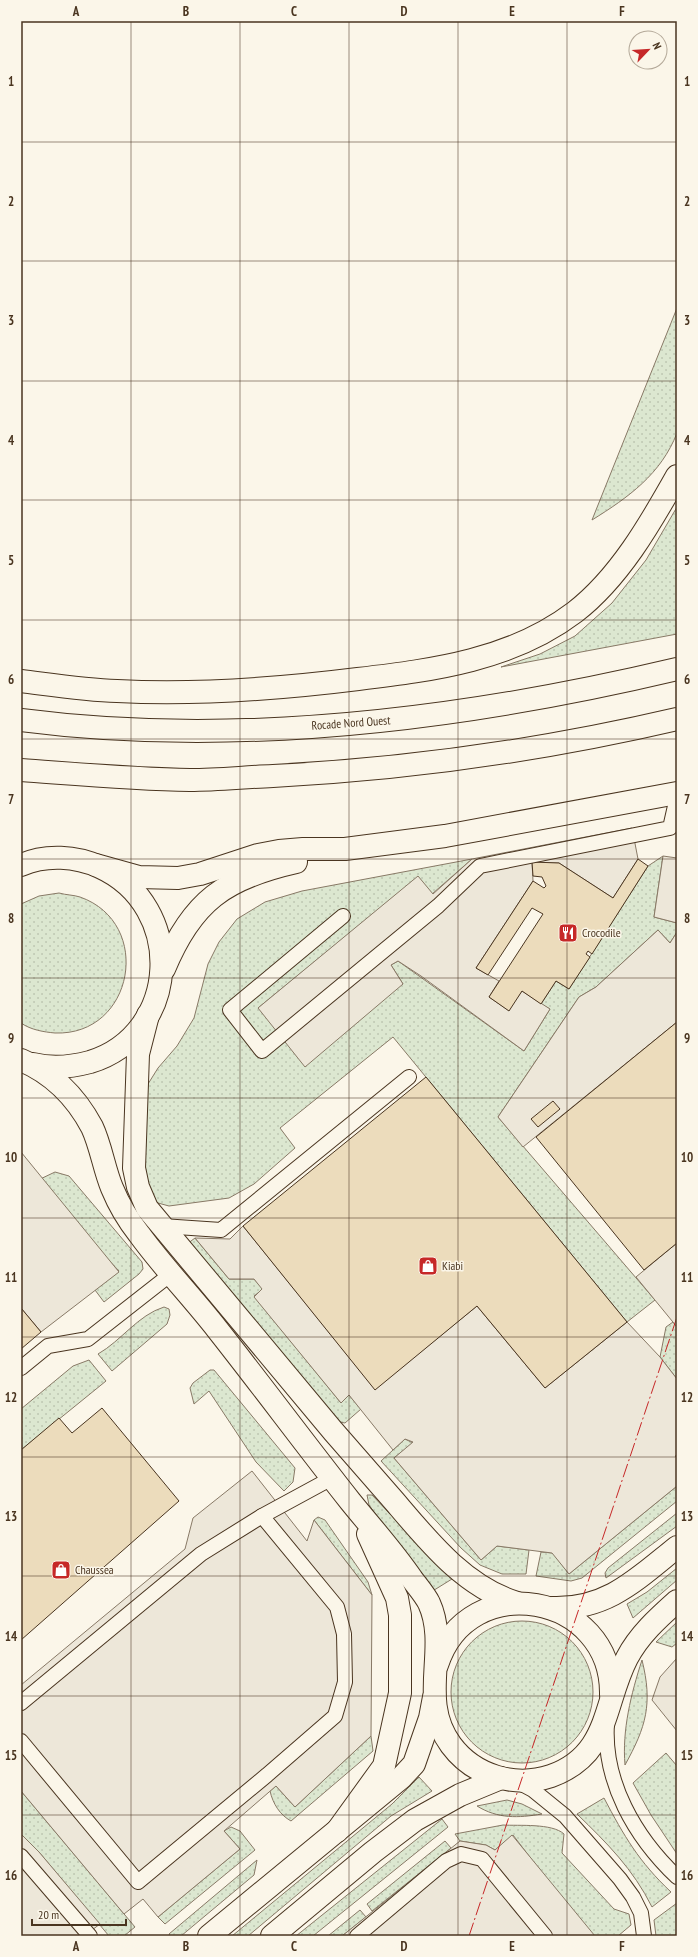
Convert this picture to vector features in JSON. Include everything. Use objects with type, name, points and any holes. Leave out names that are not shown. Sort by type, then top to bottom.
[{"type":"main road","points":[[21,681],[116,691],[196,692],[256,689],[404,674],[450,666],[491,655],[523,643],[551,628],[575,611],[596,592],[637,541],[661,505],[677,476]]},
{"type":"main road","name":"Rocade Nord Ouest","points":[[21,720],[160,731],[234,730],[369,723],[515,702],[677,669]]},
{"type":"main road","points":[[27,769],[93,776],[191,780],[318,774],[406,765],[516,751],[677,719]]},
{"type":"main road","points":[[23,1061],[52,1067],[74,1066],[95,1060],[120,1047],[136,1032],[155,1002],[162,974],[182,930],[198,909],[229,885],[269,868],[345,849],[445,836],[677,793]]},
{"type":"main road","points":[[21,865],[37,860],[61,858],[73,859],[139,877],[178,878],[200,874],[258,855],[279,850],[303,848],[345,849]]},
{"type":"main road","points":[[96,865],[108,871],[130,887],[147,908],[158,933],[161,946],[162,974]]},
{"type":"main road","points":[[148,1014],[138,1054],[134,1168],[138,1187],[148,1208],[304,1397],[402,1511],[445,1558],[470,1580],[490,1592],[517,1603]]},
{"type":"main road","points":[[23,1061],[42,1069],[70,1094],[93,1129],[112,1187],[124,1213],[171,1274],[215,1326],[358,1511],[398,1557],[428,1602],[435,1622],[434,1697],[430,1718],[414,1764],[383,1794],[209,1936]]},
{"type":"main road","points":[[337,1831],[384,1766],[400,1693],[400,1615],[397,1598],[358,1511]]},
{"type":"main road","points":[[435,1674],[438,1663],[448,1642],[464,1625],[483,1612],[517,1603],[528,1603],[551,1608],[572,1609],[593,1604],[610,1596],[632,1582],[677,1547]]},
{"type":"main road","points":[[434,1697],[439,1722],[444,1733],[454,1749],[478,1769],[507,1779],[539,1779],[563,1771],[574,1765],[592,1747],[604,1726],[609,1707],[628,1656],[641,1636],[677,1601]]},
{"type":"main road","points":[[551,1608],[567,1615],[582,1626],[603,1654],[610,1677],[609,1707]]},
{"type":"main road","points":[[272,1936],[373,1852],[415,1820],[460,1796],[507,1779]]},
{"type":"lane","points":[[343,916],[230,1010],[262,1051],[438,906],[480,866],[670,828],[677,797]]},
{"type":"lane","points":[[162,1226],[221,1230],[409,1077]]},
{"type":"lane","points":[[21,1368],[48,1346],[88,1339],[171,1274]]},
{"type":"lane","points":[[21,1703],[201,1554],[262,1516],[332,1478]]},
{"type":"lane","points":[[21,1741],[138,1882],[267,1775],[335,1716],[345,1682],[344,1634],[337,1607],[262,1516]]},
{"type":"lane","points":[[609,1707],[607,1750],[609,1767],[615,1786],[642,1836],[661,1862],[677,1877]]},
{"type":"lane","points":[[507,1779],[533,1790],[565,1816],[620,1879],[633,1897],[641,1913],[644,1936]]},
{"type":"lane","points":[[357,1936],[446,1861],[462,1854],[482,1859],[545,1936]]},
{"type":"lane","points":[[21,1856],[90,1936]]},
{"type":"green space","points":[[677,308],[677,433],[662,461],[653,472],[631,493],[592,520]]},
{"type":"green space","points":[[677,507],[677,634],[501,667],[540,654],[575,636],[612,603],[646,560]]},
{"type":"green space","points":[[663,856],[654,917],[677,923],[677,932],[670,943],[658,930],[596,987],[579,997],[498,1117],[655,1300],[627,1322],[393,1037],[280,1128],[295,1148],[254,1184],[229,1198],[169,1206],[158,1203],[150,1197],[141,1168],[148,1084],[158,1068],[177,1046],[194,1018],[208,964],[219,942],[237,919],[265,902],[302,891],[472,859],[432,894],[418,877],[258,1008],[403,984],[391,965],[398,961],[524,1051],[550,1009],[541,1004],[556,981],[569,989],[648,866]]},
{"type":"green space","points":[[59,893],[80,897],[103,910],[118,930],[125,952],[125,976],[117,998],[103,1017],[82,1029],[55,1033],[33,1029],[21,1023],[21,904],[39,896]]},
{"type":"green space","points":[[55,1172],[69,1176],[142,1262],[143,1269],[139,1274],[104,1302],[95,1290],[119,1271],[34,1182]]},
{"type":"green space","points":[[195,1238],[229,1279],[254,1279],[263,1289],[254,1296],[341,1403],[349,1395],[361,1409],[345,1423],[334,1421],[187,1244]]},
{"type":"green space","points":[[164,1307],[169,1309],[170,1315],[167,1324],[112,1371],[98,1354],[146,1316]]},
{"type":"green space","points":[[673,1322],[677,1327],[677,1379],[660,1357],[666,1327]]},
{"type":"green space","points":[[89,1360],[106,1381],[21,1450],[21,1409],[73,1366]]},
{"type":"green space","points":[[210,1370],[214,1370],[295,1468],[293,1482],[284,1491],[256,1462],[209,1391],[194,1404],[190,1388],[193,1383]]},
{"type":"green space","points":[[405,1439],[413,1443],[394,1458],[481,1560],[497,1546],[529,1550],[526,1574],[502,1574],[480,1565],[461,1548],[381,1461]]},
{"type":"green space","points":[[677,1486],[677,1501],[582,1578],[571,1581],[536,1576],[541,1552],[553,1553],[569,1574]]},
{"type":"green space","points":[[367,1495],[372,1495],[452,1579],[431,1592],[369,1505]]},
{"type":"green space","points":[[677,1513],[677,1526],[606,1578],[605,1573],[608,1568]]},
{"type":"green space","points":[[318,1517],[325,1520],[368,1582],[372,1595],[314,1520]]},
{"type":"green space","points":[[677,1568],[677,1580],[633,1618],[627,1604],[647,1592]]},
{"type":"green space","points":[[515,1621],[529,1621],[543,1624],[555,1629],[567,1637],[577,1647],[588,1665],[592,1678],[592,1706],[588,1719],[577,1737],[567,1747],[555,1755],[543,1760],[529,1763],[515,1763],[501,1760],[489,1755],[477,1747],[467,1737],[459,1725],[454,1713],[451,1699],[451,1685],[454,1671],[459,1659],[467,1647],[477,1637],[489,1629],[501,1624]]},
{"type":"green space","points":[[677,1622],[677,1643],[672,1647],[656,1642]]},
{"type":"green space","points":[[642,1660],[647,1690],[646,1715],[638,1739],[625,1765],[624,1752],[628,1712]]},
{"type":"green space","points":[[371,1736],[373,1751],[291,1821],[280,1812],[275,1805],[270,1791],[276,1786],[295,1807]]},
{"type":"green space","points":[[666,1753],[677,1766],[677,1854],[651,1815],[633,1783]]},
{"type":"green space","points":[[419,1777],[432,1791],[391,1816],[248,1936],[232,1936],[392,1804]]},
{"type":"green space","points":[[21,1791],[135,1927],[124,1936],[109,1936],[39,1852],[21,1834]]},
{"type":"green space","points":[[604,1798],[633,1848],[650,1870],[671,1892],[652,1907],[645,1893],[619,1857],[577,1814]]},
{"type":"green space","points":[[507,1800],[522,1804],[542,1814],[516,1817],[500,1815],[477,1806]]},
{"type":"green space","points":[[442,1819],[448,1827],[313,1936],[296,1936]]},
{"type":"green space","points":[[503,1825],[526,1825],[559,1830],[564,1834],[562,1853],[614,1909],[629,1914],[631,1925],[618,1936],[590,1936],[513,1835],[495,1850],[486,1845],[460,1841],[455,1834]]},
{"type":"green space","points":[[231,1827],[240,1831],[255,1850],[165,1924],[158,1917],[240,1849],[224,1831]]},
{"type":"green space","points":[[445,1841],[451,1848],[372,1911],[367,1904]]},
{"type":"green space","points":[[257,1860],[254,1875],[181,1936],[170,1936],[169,1934]]},
{"type":"green space","points":[[677,1903],[677,1933],[674,1936],[656,1936],[654,1920]]},
{"type":"green space","points":[[360,1910],[366,1917],[342,1936],[328,1936]]},
{"type":"shaded area","points":[[632,828],[638,859],[613,898],[559,863],[532,862],[533,881],[476,968],[499,981],[489,997],[508,1010],[522,991],[550,1009],[524,1051],[398,961],[391,965],[403,984],[305,1067],[258,1008],[418,876],[433,894],[472,859]]},
{"type":"shaded area","points":[[663,856],[677,858],[677,923],[654,917]]},
{"type":"shaded area","points":[[658,930],[670,943],[677,932],[677,1022],[523,1147],[498,1117],[579,997],[596,987]]},
{"type":"shaded area","points":[[21,1152],[119,1272],[41,1332],[21,1308]]},
{"type":"shaded area","points":[[243,1226],[375,1389],[477,1306],[545,1388],[627,1322],[660,1357],[677,1379],[677,1455],[675,1456],[677,1458],[677,1486],[569,1574],[552,1553],[497,1546],[481,1560],[394,1458],[413,1442],[405,1439],[393,1450],[349,1395],[341,1403],[254,1297],[262,1289],[254,1279],[229,1279],[195,1238],[230,1239]]},
{"type":"shaded area","points":[[677,1243],[677,1327],[636,1277]]},
{"type":"shaded area","points":[[252,1471],[307,1541],[314,1520],[372,1595],[371,1736],[295,1807],[276,1786],[224,1831],[240,1849],[158,1917],[143,1899],[124,1914],[21,1791],[21,1685],[185,1549],[193,1518]]},
{"type":"shaded area","points":[[677,1658],[677,1731],[652,1700],[660,1677]]},
{"type":"shaded area","points":[[21,1834],[39,1852],[100,1924],[84,1936],[21,1936]]},
{"type":"shaded area","points":[[512,1835],[595,1936],[342,1936],[460,1841],[486,1845],[495,1850]]},
{"type":"building","name":"Crocodile","points":[[638,859],[648,866],[592,954],[588,951],[586,954],[590,957],[569,989],[556,981],[541,1004],[522,991],[509,1011],[489,997],[543,914],[532,908],[488,975],[476,968],[533,881],[544,888],[546,886],[542,877],[533,876],[532,862],[559,863],[613,898]]},
{"type":"building","points":[[677,1022],[677,1243],[644,1270],[536,1137]]},
{"type":"building","name":"Kiabi","points":[[426,1077],[627,1322],[545,1388],[477,1306],[375,1390],[243,1226]]},
{"type":"building","points":[[553,1101],[560,1109],[538,1127],[531,1119]]},
{"type":"building","points":[[21,1308],[41,1332],[21,1349]]},
{"type":"building","name":"Chaussea","points":[[102,1408],[179,1501],[21,1640],[21,1450],[59,1418],[72,1433]]},
{"type":"power","points":[[469,1936],[677,1317]]},
{"type":"place","name":"Crocodile","points":[[568,933]]},
{"type":"place","name":"Kiabi","points":[[428,1266]]},
{"type":"place","name":"Chaussea","points":[[61,1570]]}]
